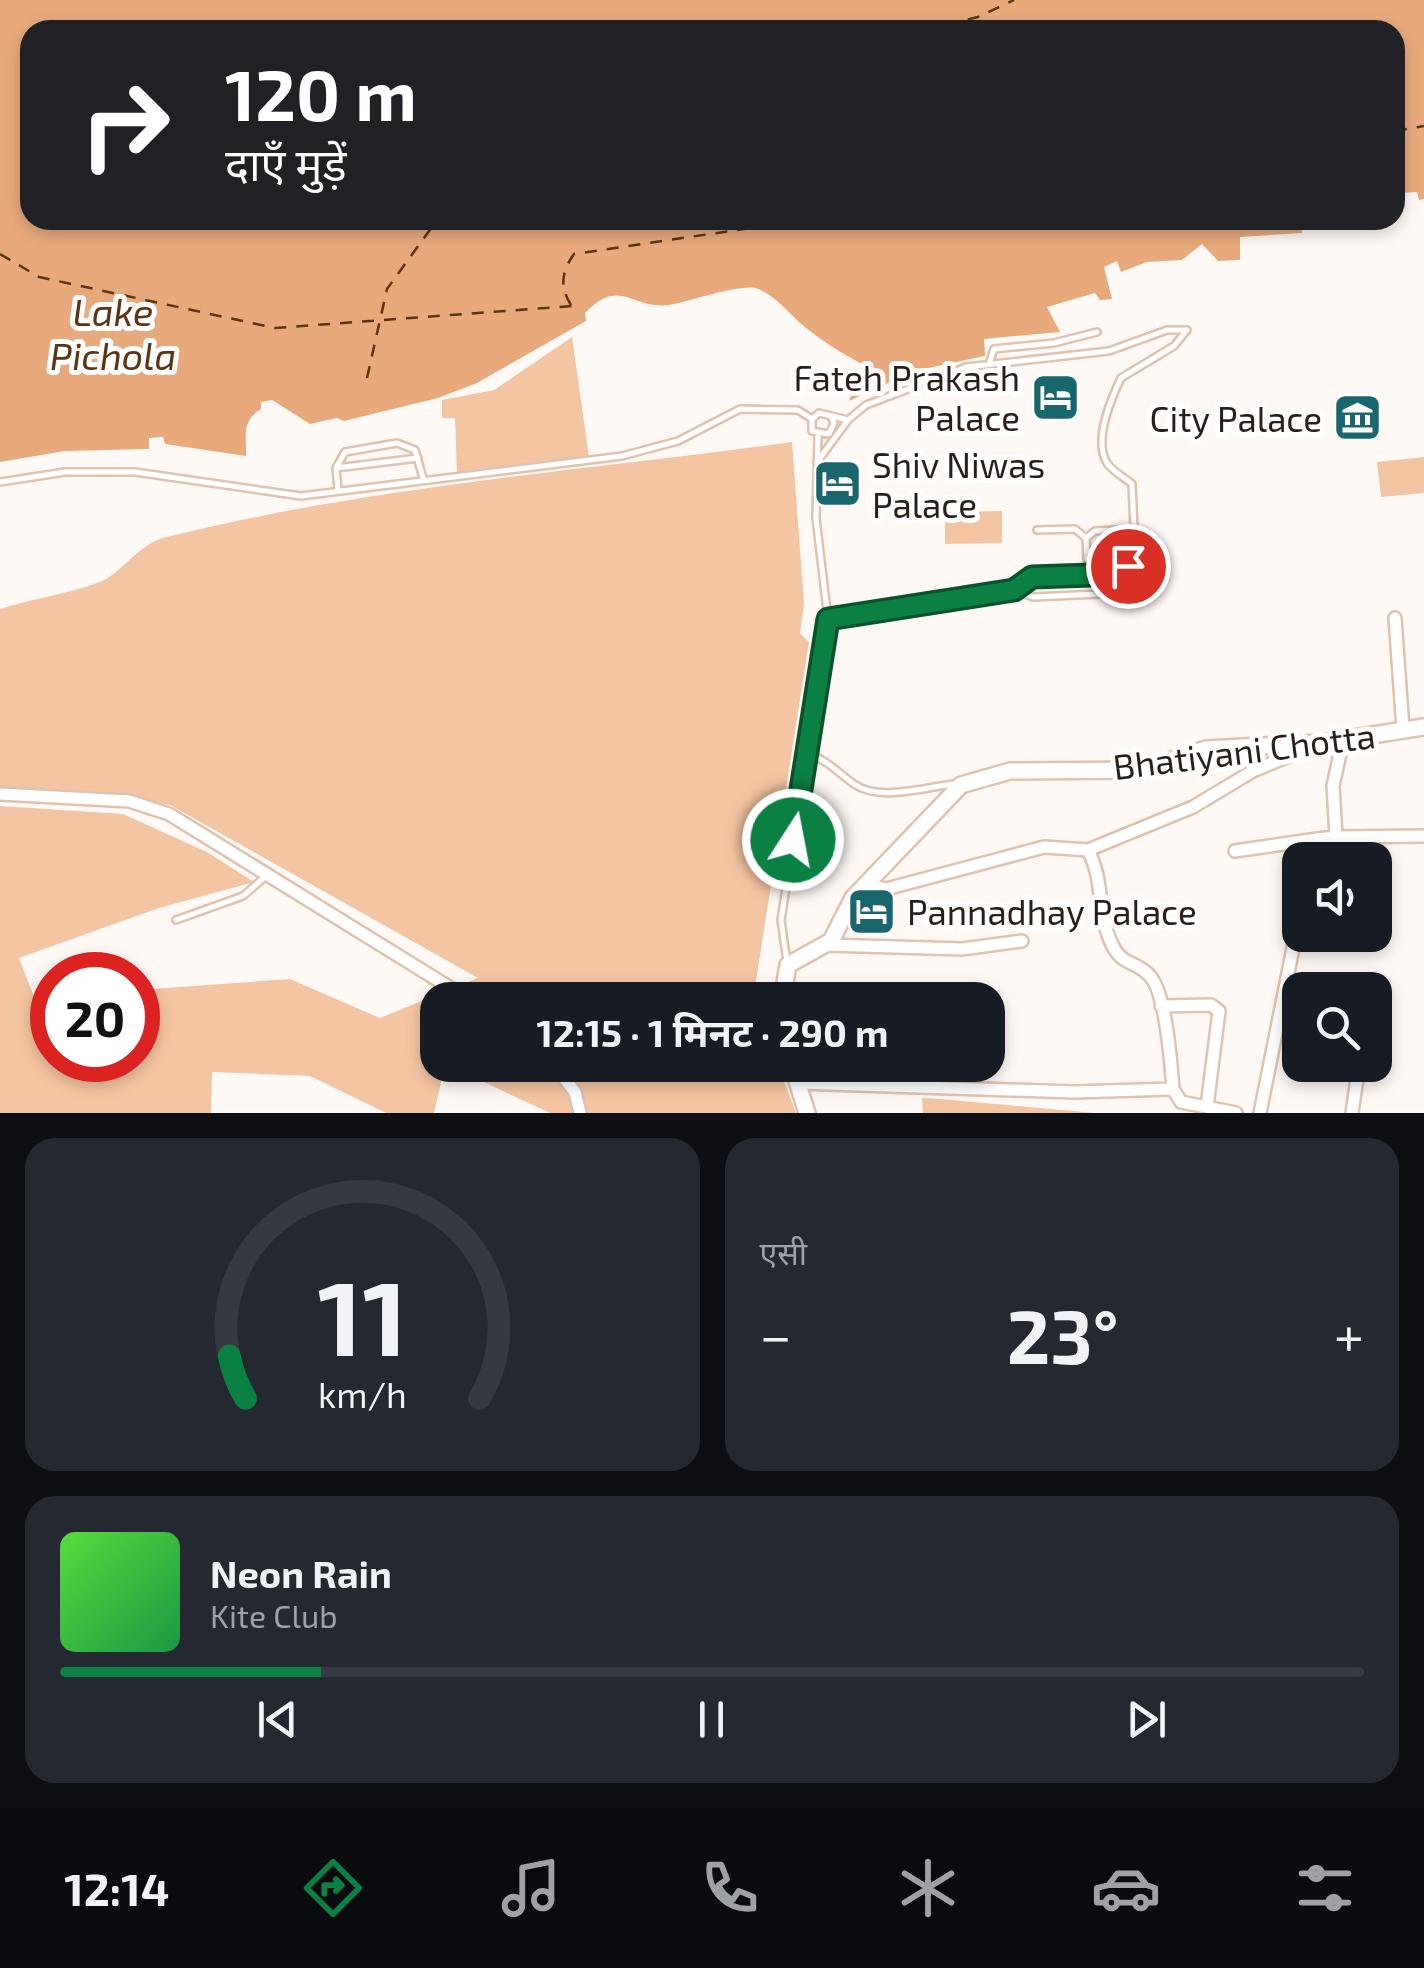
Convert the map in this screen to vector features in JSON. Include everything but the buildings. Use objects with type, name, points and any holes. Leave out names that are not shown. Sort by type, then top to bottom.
[{"type":"main road","name":"Bhatiyani Chotta","points":[[961,786],[1010,772],[1140,770],[1206,749],[1320,743],[1424,726]]},
{"type":"main road","points":[[785,982],[788,964],[827,945],[848,905],[961,786]]},
{"type":"main road","points":[[798,1082],[807,1113]]},
{"type":"street","points":[[1395,618],[1403,729]]},
{"type":"street","points":[[1336,837],[1333,786],[1344,740]]},
{"type":"street","points":[[867,884],[886,889],[1044,848],[1088,850],[1193,806],[1253,771],[1320,743]]},
{"type":"street","points":[[0,794],[89,797],[150,806],[441,982]]},
{"type":"street","points":[[1235,851],[1336,837],[1424,836]]},
{"type":"street","points":[[1088,850],[1100,871],[1102,919],[1112,944],[1122,961],[1147,972],[1159,986],[1180,1108],[1207,1107],[1236,1113]]},
{"type":"street","points":[[827,945],[962,949],[1022,941]]},
{"type":"street","points":[[1260,1113],[1292,952]]},
{"type":"street","points":[[1161,1006],[1211,1005],[1219,1011],[1207,1107]]},
{"type":"street","points":[[567,1082],[575,1092],[580,1113]]},
{"type":"street","points":[[798,1082],[1074,1092],[1174,1089]]},
{"type":"street","points":[[1352,1113],[1356,1082]]},
{"type":"lane","points":[[816,464],[848,420],[866,405],[904,388],[990,362],[1007,364],[1109,350],[1166,330],[1187,330],[1187,336],[1174,346],[1121,378],[1105,426],[1103,446],[1108,465],[1132,484],[1134,529],[1095,531],[1086,538]]},
{"type":"lane","points":[[990,362],[994,349],[1042,345],[1097,332]]},
{"type":"lane","points":[[0,482],[105,471],[162,474],[293,496],[646,451],[678,441],[740,409],[798,410],[812,419]]},
{"type":"lane","points":[[788,964],[781,920],[828,619],[816,518],[818,435],[810,426],[812,419],[822,412],[848,420]]},
{"type":"lane","points":[[818,435],[832,430],[831,416]]},
{"type":"lane","points":[[338,490],[336,468],[345,452],[397,442],[410,445],[419,458],[423,478]]},
{"type":"lane","points":[[336,468],[419,458]]},
{"type":"lane","points":[[828,619],[1014,590],[1032,577],[1126,571],[1128,566],[1121,558],[1088,559],[1086,538],[1075,529],[1037,530]]},
{"type":"lane","points":[[1014,590],[1033,597],[1122,593]]},
{"type":"lane","points":[[809,754],[834,763],[856,786],[885,793],[961,786]]},
{"type":"lane","points":[[176,920],[243,896],[268,874]]},
{"type":"shaded area","points":[[572,337],[589,457],[457,474],[455,418],[442,418],[442,400],[494,390]]},
{"type":"shaded area","points":[[792,442],[804,603],[800,633],[809,642],[756,982],[468,982],[478,978],[170,805],[101,792],[0,788],[0,609],[102,581],[145,547],[163,538],[319,505],[476,481]]},
{"type":"shaded area","points":[[1424,457],[1424,493],[1381,497],[1377,462]]},
{"type":"shaded area","points":[[1002,511],[1002,543],[945,544],[945,512]]},
{"type":"shaded area","points":[[0,806],[123,814],[207,852],[254,882],[159,908],[19,958],[30,986],[30,1082],[160,1082],[160,988],[290,979],[380,1018],[420,1002],[420,1082],[441,1082],[434,1113],[386,1113],[310,1076],[212,1072],[211,1113],[0,1113]]},
{"type":"shaded area","points":[[483,1082],[784,1082],[796,1113],[550,1113]]},
{"type":"shaded area","points":[[922,1098],[941,1099],[1095,1113],[923,1113]]},
{"type":"water","name":"Lake Pichola","points":[[0,0],[1424,0],[1424,199],[1419,200],[1417,192],[1405,193],[1405,20],[20,20],[20,230],[1302,233],[1240,237],[1240,260],[1218,261],[1202,244],[1182,260],[1147,262],[1121,272],[1117,261],[1104,267],[1112,299],[1100,300],[1095,293],[1047,307],[1060,332],[984,339],[985,356],[914,371],[849,401],[864,365],[815,335],[758,289],[729,290],[669,305],[617,296],[597,302],[585,313],[586,321],[477,383],[438,398],[344,421],[337,418],[310,424],[272,400],[261,402],[261,409],[247,425],[246,456],[165,444],[163,437],[149,438],[149,449],[65,451],[0,462]]},
{"type":"ferry route","points":[[966,20],[1014,0]]},
{"type":"ferry route","points":[[1405,129],[1424,126]]},
{"type":"ferry route","points":[[367,378],[387,289],[430,230]]},
{"type":"ferry route","points":[[571,305],[564,279],[574,254],[737,230]]},
{"type":"ferry route","points":[[0,254],[39,277],[275,328],[572,306]]},
{"type":"place","name":"Fateh Prakash Palace","points":[[1055,397]]},
{"type":"place","name":"City Palace","points":[[1357,418]]},
{"type":"place","name":"Shiv Niwas Palace","points":[[837,484]]},
{"type":"place","name":"Pannadhay Palace","points":[[872,911]]},
{"type":"route","points":[[793,840],[828,619],[1014,590],[1032,577],[1121,574],[1128,566]]}]
